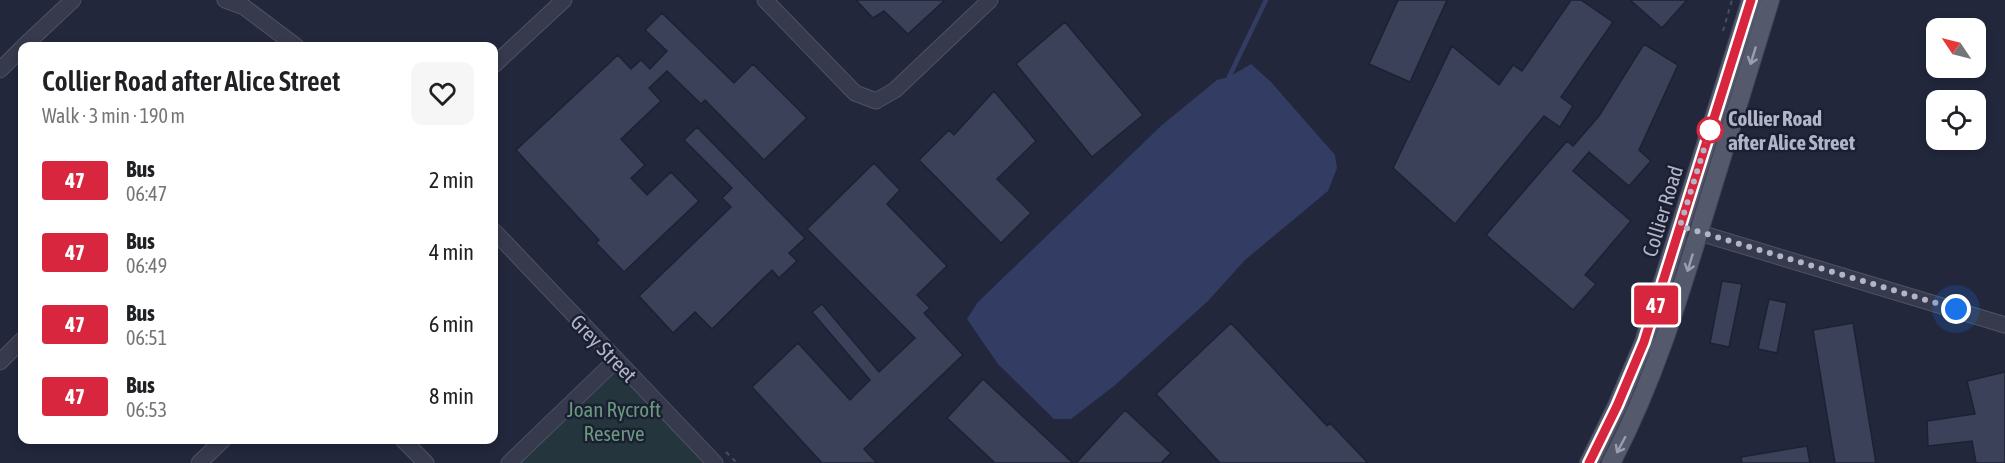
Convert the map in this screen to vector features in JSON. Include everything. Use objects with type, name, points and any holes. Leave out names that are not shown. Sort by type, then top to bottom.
[{"type":"main road","name":"Collier Road","points":[[1589,463],[1617,406],[1644,342],[1751,0]]},
{"type":"main road","name":"Collier Road","points":[[1611,463],[1630,427],[1658,361],[1770,0]]},
{"type":"street","points":[[28,42],[73,0]]},
{"type":"street","points":[[225,0],[244,7],[291,42]]},
{"type":"street","points":[[498,61],[564,0]]},
{"type":"street","points":[[765,0],[855,93],[876,101],[895,90],[990,0]]},
{"type":"street","points":[[0,70],[18,52]]},
{"type":"street","points":[[1680,226],[2005,325]]},
{"type":"street","name":"Grey Street","points":[[498,235],[615,361],[715,463]]},
{"type":"street","points":[[0,362],[18,344]]},
{"type":"street","points":[[509,463],[615,361]]},
{"type":"street","points":[[199,463],[219,444]]},
{"type":"street","points":[[407,444],[426,463]]},
{"type":"green space","name":"Joan Rycroft Reserve","points":[[615,361],[715,463],[509,463]]},
{"type":"water","points":[[1251,64],[1271,82],[1335,155],[1337,168],[1328,191],[1245,260],[1208,301],[1114,386],[1071,419],[1054,419],[998,364],[967,319],[978,302],[1162,125],[1217,80],[1229,77]]},
{"type":"building","points":[[856,0],[945,0],[908,34],[884,11],[873,18]]},
{"type":"building","points":[[1398,0],[1447,0],[1410,82],[1369,64]]},
{"type":"building","points":[[1571,0],[1581,0],[1613,22],[1561,97],[1573,106],[1560,127],[1544,116],[1455,224],[1393,168],[1452,46],[1499,85],[1513,65],[1522,71]]},
{"type":"building","points":[[1630,0],[1687,0],[1662,28]]},
{"type":"building","points":[[662,13],[734,83],[753,64],[807,118],[764,160],[705,100],[701,104],[667,71],[649,88],[661,101],[621,139],[645,165],[631,178],[647,195],[671,172],[699,201],[624,272],[596,243],[599,240],[516,150],[618,55],[631,69],[641,60],[650,69],[667,51],[645,30]]},
{"type":"building","points":[[1065,22],[1143,115],[1092,157],[1016,64]]},
{"type":"building","points":[[1644,44],[1678,65],[1639,150],[1651,161],[1629,186],[1589,152],[1573,171],[1631,221],[1585,275],[1596,284],[1573,310],[1486,235],[1567,141],[1573,146],[1599,116]]},
{"type":"building","points":[[994,91],[1036,141],[997,179],[1031,213],[1001,243],[919,160],[949,130],[954,135]]},
{"type":"building","points":[[697,127],[805,238],[789,253],[797,261],[779,278],[772,270],[712,329],[695,312],[673,333],[639,296],[731,207],[722,198],[732,188],[684,140]]},
{"type":"building","points":[[874,163],[900,190],[887,204],[947,266],[917,295],[930,308],[924,313],[963,355],[864,449],[877,463],[822,463],[752,387],[798,343],[850,400],[870,380],[812,312],[822,304],[879,372],[915,338],[807,229]]},
{"type":"building","points":[[1722,281],[1742,284],[1729,347],[1710,343]]},
{"type":"building","points":[[1769,299],[1787,303],[1777,353],[1758,349]]},
{"type":"building","points":[[1231,323],[1327,426],[1330,423],[1368,463],[1220,463],[1156,394]]},
{"type":"building","points":[[1853,323],[1876,463],[1835,463],[1813,330]]},
{"type":"building","points":[[2005,372],[2005,463],[1976,463],[1972,441],[1928,446],[1927,421],[1975,414],[1967,381]]},
{"type":"building","points":[[983,379],[1073,463],[995,463],[947,418]]},
{"type":"building","points":[[1125,410],[1171,453],[1161,463],[1076,463]]},
{"type":"building","points":[[1807,446],[1810,463],[1742,463],[1741,457]]},
{"type":"waterway","points":[[1229,77],[1266,0]]},
{"type":"bus line","name":"47","points":[[1589,463],[1617,406],[1644,342],[1751,0]]},
{"type":"place","name":"Collier Road after Alice Street","points":[[1710,130]]},
{"type":"route","points":[[1710,130],[1680,226],[1956,309]]}]
